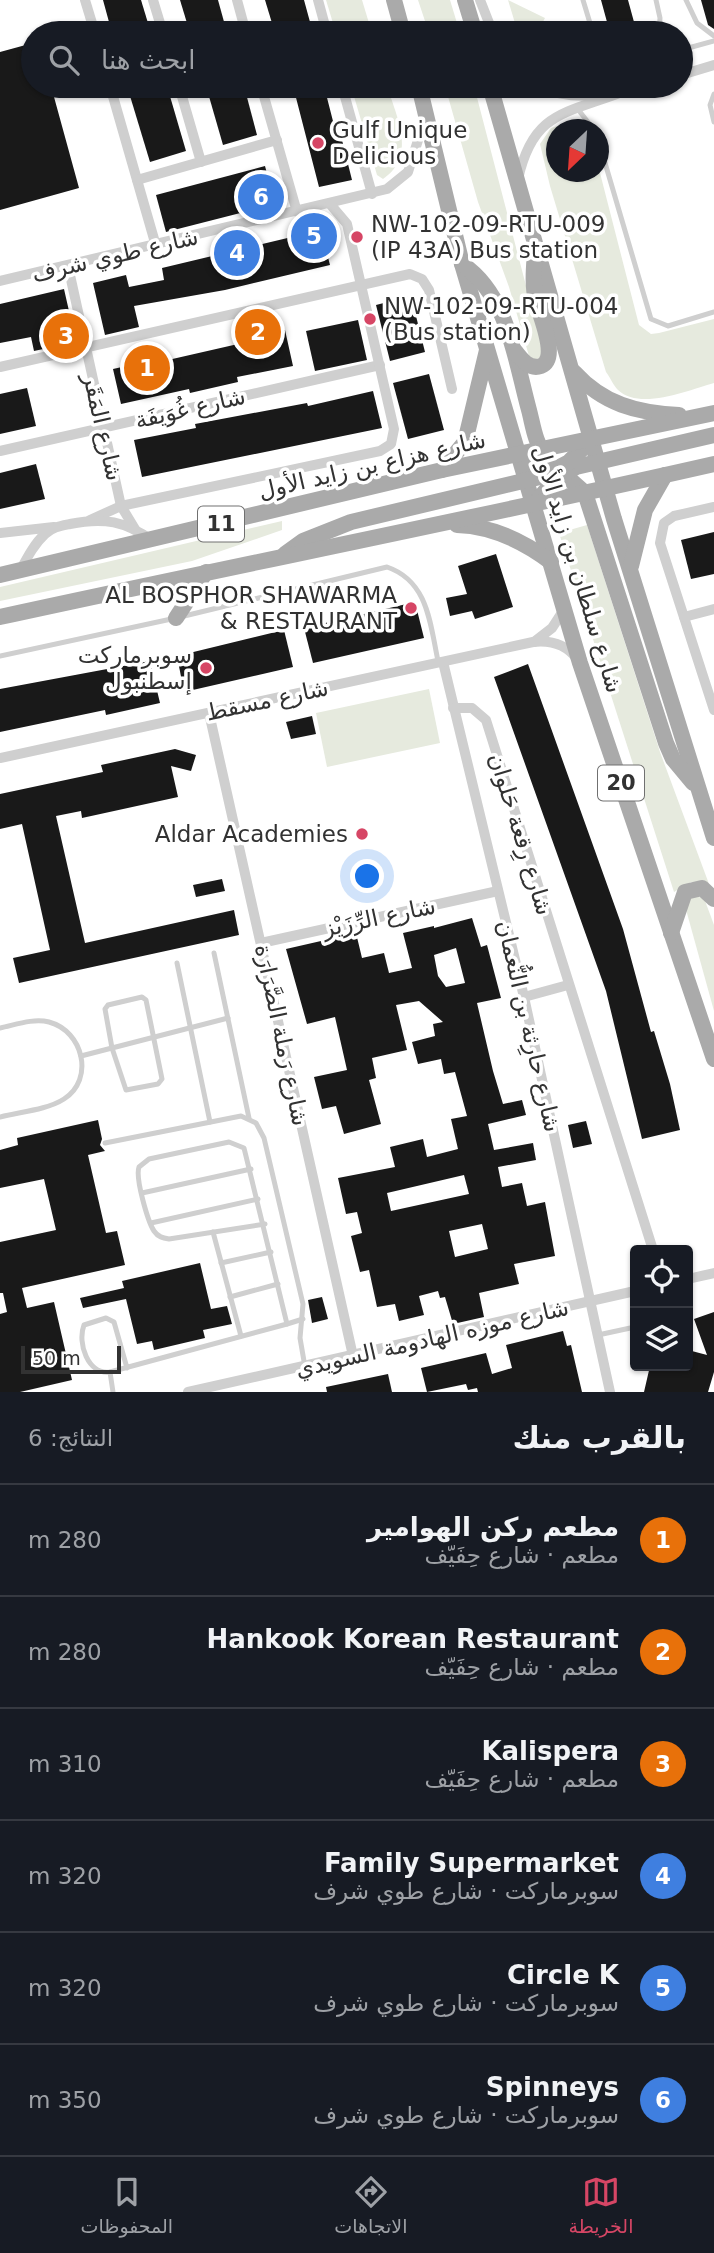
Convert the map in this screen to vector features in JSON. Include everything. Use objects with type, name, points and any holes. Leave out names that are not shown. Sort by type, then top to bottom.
[{"type":"main road","points":[[394,0],[400,21]]},
{"type":"main road","points":[[465,0],[471,21]]},
{"type":"main road","name":"شارع سلطان بن زايد الأول","points":[[422,98],[462,264],[580,663],[714,1059]]},
{"type":"main road","points":[[494,98],[605,488],[714,838]]},
{"type":"main road","points":[[511,346],[528,365],[540,366],[549,358],[549,345],[535,300],[536,241]]},
{"type":"main road","points":[[462,264],[474,272],[492,293],[511,346],[541,450],[585,493],[666,743],[673,759],[698,788]]},
{"type":"main road","points":[[442,470],[465,442],[487,347]]},
{"type":"main road","points":[[572,370],[592,390],[615,404],[650,413],[706,415]]},
{"type":"main road","name":"شارع هزاع بن زايد الأول","points":[[0,575],[153,541],[442,470],[706,415]]},
{"type":"main road","points":[[282,557],[303,541],[351,522],[714,435]]},
{"type":"main road","points":[[534,504],[592,439]]},
{"type":"main road","points":[[519,455],[605,488]]},
{"type":"main road","name":"11","points":[[0,617],[206,572],[444,525],[714,464]]},
{"type":"main road","points":[[631,568],[642,519],[665,475]]},
{"type":"main road","points":[[444,525],[491,530],[526,545],[551,562]]},
{"type":"main road","points":[[176,618],[206,572]]},
{"type":"main road","points":[[671,933],[685,892],[702,888],[714,899]]},
{"type":"street","points":[[85,0],[91,21]]},
{"type":"street","points":[[153,0],[159,21]]},
{"type":"street","points":[[237,0],[243,21]]},
{"type":"street","points":[[318,0],[324,21]]},
{"type":"street","points":[[480,0],[488,21]]},
{"type":"street","points":[[693,71],[714,65]]},
{"type":"street","points":[[113,98],[156,246]]},
{"type":"street","points":[[182,98],[201,162]]},
{"type":"street","points":[[264,98],[297,212]]},
{"type":"street","points":[[345,98],[372,194]]},
{"type":"street","points":[[518,179],[528,144],[537,130],[577,108],[605,98]]},
{"type":"street","name":"شارع طوي شرف","points":[[0,281],[372,194],[398,183],[408,172],[426,112]]},
{"type":"street","points":[[137,180],[276,140]]},
{"type":"street","points":[[348,224],[356,198]]},
{"type":"street","points":[[90,520],[121,506],[386,448],[391,444],[394,429],[348,224],[330,204]]},
{"type":"street","name":"شارع المَقَر","points":[[68,267],[121,506],[135,529]]},
{"type":"street","points":[[0,367],[410,274],[422,279],[429,290],[452,389]]},
{"type":"street","name":"شارع غُوَيفَة","points":[[0,451],[380,365]]},
{"type":"street","points":[[714,507],[674,516],[664,523],[660,531],[660,543],[714,710]]},
{"type":"street","points":[[0,533],[90,520],[114,520],[153,541]]},
{"type":"street","points":[[20,571],[38,542],[54,527]]},
{"type":"street","points":[[533,642],[552,628],[565,608]]},
{"type":"street","points":[[684,617],[714,609]]},
{"type":"street","name":"شارع مسقط","points":[[0,758],[533,642],[555,643],[565,647],[580,663]]},
{"type":"street","name":"شارع حارِثة بن النُّعمان","points":[[441,662],[524,997],[610,1392]]},
{"type":"street","name":"شارع رِقعة حَلوان","points":[[453,708],[472,708],[486,720],[651,1245]]},
{"type":"street","name":"شارع رَملة الصَّرَارَة","points":[[209,713],[353,1356]]},
{"type":"street","name":"شارع الرِّزَيْز","points":[[261,943],[498,891]]},
{"type":"street","points":[[524,997],[568,985]]},
{"type":"street","points":[[693,1278],[714,1273]]},
{"type":"street","name":"شارع موزه الهادومة السويدي","points":[[188,1392],[630,1292]]},
{"type":"lane","points":[[583,0],[589,21]]},
{"type":"lane","points":[[656,0],[660,21]]},
{"type":"lane","points":[[687,0],[697,23],[714,39],[693,46]]},
{"type":"lane","points":[[714,94],[710,105],[714,122]]},
{"type":"lane","points":[[577,108],[586,119]]},
{"type":"lane","points":[[609,176],[651,319],[668,326],[714,312]]},
{"type":"lane","points":[[0,656],[176,618],[387,567],[410,578],[420,593],[441,662]]},
{"type":"lane","points":[[214,953],[249,1118]]},
{"type":"lane","points":[[177,963],[210,1122]]},
{"type":"lane","points":[[142,997],[146,1000],[162,1079],[158,1084],[126,1090],[112,1048],[105,1009],[108,1005],[142,997]]},
{"type":"lane","points":[[81,1056],[228,1018]]},
{"type":"lane","points":[[0,1028],[35,1021],[52,1023],[72,1037],[81,1056],[81,1076],[67,1097],[60,1102],[0,1117]]},
{"type":"lane","points":[[105,1143],[241,1116],[249,1118],[262,1129],[303,1304],[300,1338],[305,1367]]},
{"type":"lane","points":[[265,1224],[164,1238],[155,1233],[151,1223],[137,1176],[139,1167],[145,1160],[233,1142],[246,1151],[265,1224],[287,1324]]},
{"type":"lane","points":[[142,1193],[251,1169]]},
{"type":"lane","points":[[151,1223],[258,1199]]},
{"type":"lane","points":[[213,1232],[241,1336]]},
{"type":"lane","points":[[222,1264],[271,1252]]},
{"type":"lane","points":[[230,1297],[278,1284]]},
{"type":"lane","points":[[127,1368],[114,1322],[106,1318],[90,1321],[81,1332],[89,1363],[100,1373],[127,1368],[303,1319]]},
{"type":"lane","points":[[598,1335],[630,1328]]},
{"type":"lane","points":[[110,1372],[113,1392]]},
{"type":"shaded area","points":[[326,0],[362,0],[368,21],[332,21]]},
{"type":"shaded area","points":[[418,0],[450,0],[456,21],[425,21]]},
{"type":"shaded area","points":[[508,0],[545,18],[543,21],[514,21]]},
{"type":"shaded area","points":[[355,98],[391,98],[399,123],[402,148],[399,159],[393,170],[383,179],[377,175]]},
{"type":"shaded area","points":[[448,98],[477,98],[543,351],[543,355],[536,360],[529,356],[509,287],[478,202]]},
{"type":"shaded area","points":[[546,135],[546,169],[540,144]]},
{"type":"shaded area","points":[[549,182],[602,182],[639,325],[651,334],[714,319],[714,383],[651,399],[627,396],[618,390],[606,372]]},
{"type":"shaded area","points":[[282,521],[282,530],[192,561],[0,601],[0,587]]},
{"type":"shaded area","points":[[587,525],[660,752],[709,884],[691,882],[674,892],[559,533]]},
{"type":"shaded area","points":[[429,689],[440,743],[327,767],[316,713]]},
{"type":"shaded area","points":[[693,896],[704,898],[714,925],[714,1011],[685,906]]},
{"type":"building","points":[[103,0],[141,0],[147,21],[109,21]]},
{"type":"building","points":[[180,0],[218,0],[224,21],[186,21]]},
{"type":"building","points":[[265,0],[304,0],[310,21],[271,21]]},
{"type":"building","points":[[601,0],[628,0],[634,21],[607,21]]},
{"type":"building","points":[[701,0],[714,0],[714,29],[708,25]]},
{"type":"building","points":[[21,46],[21,98],[54,98],[79,188],[0,210],[0,52]]},
{"type":"building","points":[[131,98],[171,98],[186,151],[150,162]]},
{"type":"building","points":[[209,98],[247,98],[257,135],[223,145]]},
{"type":"building","points":[[296,98],[327,98],[335,129],[339,128],[352,180],[319,187]]},
{"type":"building","points":[[265,166],[275,204],[166,232],[156,195]]},
{"type":"building","points":[[321,230],[330,265],[225,290],[134,306],[139,327],[105,335],[93,283],[126,275],[129,287],[164,280],[162,268]]},
{"type":"building","points":[[64,289],[76,342],[34,351],[31,337],[0,343],[0,304]]},
{"type":"building","points":[[411,296],[425,352],[390,361],[376,305]]},
{"type":"building","points":[[358,320],[367,360],[315,371],[306,331]]},
{"type":"building","points":[[285,330],[293,366],[237,377],[238,382],[190,393],[189,389],[121,404],[113,369],[167,357],[168,360],[238,344],[237,340]]},
{"type":"building","points":[[429,374],[444,430],[408,439],[393,383]]},
{"type":"building","points":[[27,388],[36,426],[0,434],[0,394]]},
{"type":"building","points":[[373,391],[382,428],[142,477],[134,440],[196,428],[195,424],[307,403],[308,406]]},
{"type":"building","points":[[36,464],[45,499],[0,509],[0,473]]},
{"type":"building","points":[[714,532],[714,574],[691,579],[681,540]]},
{"type":"building","points":[[496,554],[513,607],[475,619],[472,611],[450,616],[446,598],[467,594],[458,566]]},
{"type":"building","points":[[415,602],[424,638],[313,663],[304,628]]},
{"type":"building","points":[[284,630],[293,667],[184,692],[177,656]]},
{"type":"building","points":[[150,661],[160,703],[106,715],[105,710],[0,732],[0,689]]},
{"type":"building","points":[[528,664],[623,929],[651,1032],[654,1031],[670,1084],[680,1130],[642,1139],[606,991],[494,677]]},
{"type":"building","points":[[312,716],[316,734],[291,739],[286,722]]},
{"type":"building","points":[[175,749],[196,755],[191,771],[171,766],[178,797],[82,818],[81,811],[56,816],[85,943],[234,910],[239,935],[19,983],[13,958],[50,950],[22,824],[0,829],[0,794],[103,772],[101,765]]},
{"type":"building","points":[[222,879],[225,891],[196,897],[193,885]]},
{"type":"building","points":[[472,918],[481,947],[487,945],[501,998],[477,1003],[503,1104],[522,1100],[526,1115],[488,1124],[494,1150],[533,1143],[536,1160],[498,1167],[502,1187],[522,1183],[527,1206],[545,1202],[555,1256],[514,1264],[519,1284],[479,1293],[484,1317],[453,1324],[445,1297],[440,1298],[438,1291],[419,1296],[424,1315],[399,1321],[395,1304],[377,1307],[369,1270],[360,1272],[351,1236],[362,1233],[357,1212],[346,1214],[338,1178],[395,1167],[390,1147],[423,1139],[427,1157],[458,1149],[451,1119],[467,1116],[455,1072],[444,1074],[441,1059],[418,1064],[412,1042],[435,1036],[433,1024],[443,1022],[419,1001],[396,1005],[407,1050],[372,1058],[376,1078],[369,1080],[381,1124],[344,1134],[336,1106],[322,1109],[314,1077],[347,1070],[335,1017],[307,1024],[286,949],[356,933],[362,958],[384,953],[389,973],[412,968],[403,933]],"holes":[[[456,948],[465,983],[446,987],[438,976],[434,955]],[[464,1175],[469,1194],[391,1211],[387,1193]],[[482,1224],[488,1249],[455,1257],[449,1231]]]},
{"type":"building","points":[[98,1120],[102,1139],[100,1145],[105,1151],[88,1155],[106,1233],[117,1231],[125,1265],[22,1288],[27,1308],[54,1302],[72,1380],[20,1392],[0,1392],[0,1314],[7,1312],[3,1293],[0,1293],[0,1242],[56,1230],[44,1179],[0,1188],[0,1150],[18,1145],[17,1138]]},
{"type":"building","points":[[586,1121],[592,1144],[573,1148],[568,1125]]},
{"type":"building","points":[[200,1263],[211,1309],[227,1306],[232,1324],[203,1330],[205,1338],[154,1350],[152,1341],[137,1344],[126,1299],[83,1308],[80,1298],[124,1288],[122,1281]]},
{"type":"building","points":[[322,1297],[328,1319],[312,1323],[308,1300]]},
{"type":"building","points":[[714,1312],[714,1372],[708,1392],[644,1392],[649,1371],[693,1371],[693,1351],[707,1355],[694,1319]]},
{"type":"building","points":[[563,1331],[567,1346],[571,1345],[582,1392],[478,1392],[477,1388],[468,1390],[466,1384],[427,1392],[421,1368],[486,1353],[492,1374],[512,1368],[506,1345]]},
{"type":"building","points":[[388,1374],[392,1392],[327,1392],[326,1387]]},
{"type":"place","name":"Gulf Unique Delicious","points":[[318,143]]},
{"type":"place","name":"Spinneys","points":[[261,197]]},
{"type":"place","name":"Circle K","points":[[314,236]]},
{"type":"place","name":"NW-102-09-RTU-009 (IP 43A) Bus station","points":[[357,237]]},
{"type":"place","name":"Family Supermarket","points":[[237,253]]},
{"type":"place","name":"NW-102-09-RTU-004 (Bus station)","points":[[370,319]]},
{"type":"place","name":"Hankook Korean Restaurant","points":[[258,332]]},
{"type":"place","name":"Kalispera","points":[[66,336]]},
{"type":"place","name":"مطعم ركن الهوامير","points":[[147,368]]},
{"type":"place","name":"AL BOSPHOR SHAWARMA & RESTAURANT","points":[[411,608]]},
{"type":"place","name":"سوبرماركت إسطنبول","points":[[206,668]]},
{"type":"place","name":"Aldar Academies","points":[[362,834]]}]
